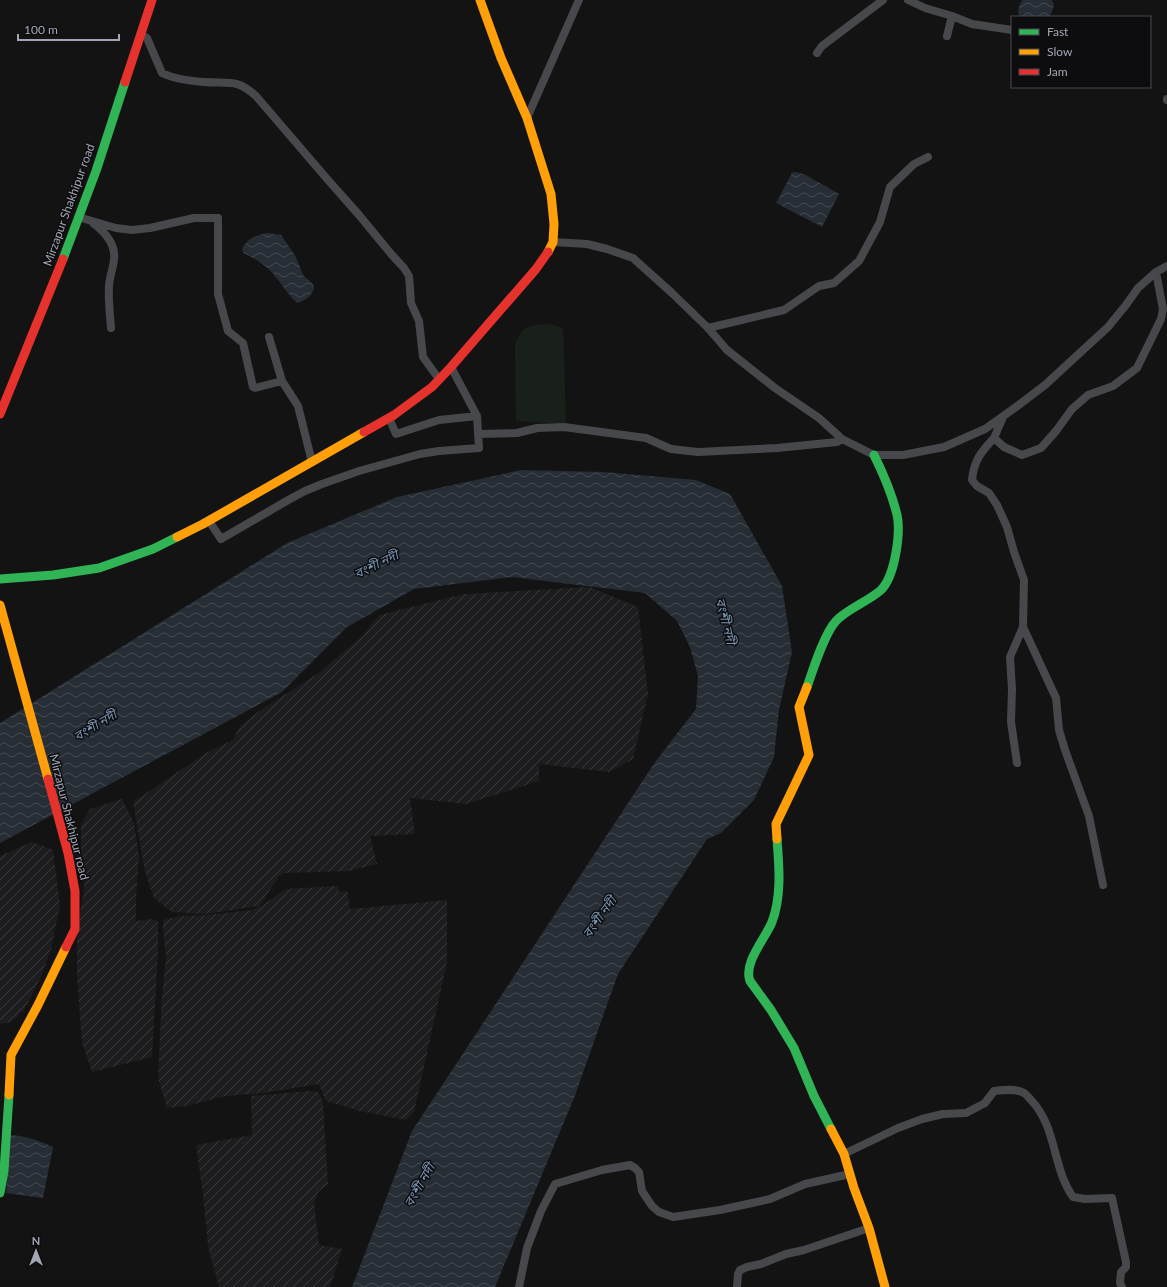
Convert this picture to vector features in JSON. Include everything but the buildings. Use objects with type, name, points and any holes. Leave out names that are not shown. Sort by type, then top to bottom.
[{"type":"street","name":"Mirzapur Shakhipur road","points":[[0,414],[96,171],[152,0]]},
{"type":"street","points":[[0,579],[53,575],[99,568],[153,549],[209,521],[389,418],[420,397],[451,367],[545,258],[553,242],[554,224],[551,194],[527,118],[501,58],[480,0]]},
{"type":"street","points":[[527,118],[579,0]]},
{"type":"street","points":[[817,53],[822,46],[883,0]]},
{"type":"street","points":[[908,0],[925,8],[972,24],[1011,30]]},
{"type":"street","points":[[947,36],[952,16]]},
{"type":"street","points":[[140,34],[147,38],[162,73],[169,76],[204,82],[233,83],[248,89],[256,96],[359,215],[392,256],[404,268],[409,276],[411,303],[419,321],[423,357],[439,379]]},
{"type":"street","points":[[708,328],[784,310],[819,286],[834,283],[859,261],[880,222],[890,187],[914,164],[928,157]]},
{"type":"street","points":[[78,217],[116,228],[132,230],[150,228],[194,218],[218,218],[218,294],[228,331],[243,343],[253,387],[255,388],[282,381]]},
{"type":"street","points":[[90,220],[101,229],[108,238],[113,250],[114,258],[109,284],[111,328]]},
{"type":"street","points":[[553,242],[587,244],[632,258],[673,294],[708,328],[727,350],[775,388],[819,418],[842,439],[874,455],[903,455],[944,447],[985,429],[1045,385],[1108,327],[1138,288],[1156,272],[1167,266]]},
{"type":"street","points":[[994,438],[1004,447],[1022,455],[1041,448],[1072,409],[1088,395],[1113,386],[1137,368],[1161,319],[1163,309],[1156,272]]},
{"type":"street","points":[[269,337],[282,381],[298,406],[312,462]]},
{"type":"street","points":[[209,521],[221,540],[305,491],[359,471],[396,460],[439,451],[479,448],[477,416],[451,367]]},
{"type":"street","points":[[389,418],[396,434],[439,420],[477,416]]},
{"type":"street","points":[[1003,416],[994,438],[981,451],[974,468],[972,480],[977,486],[989,493],[997,504],[1007,527],[1024,580],[1023,627],[1010,657],[1012,689],[1011,722],[1017,763]]},
{"type":"street","points":[[478,434],[517,433],[537,428],[564,427],[646,438],[671,449],[698,452],[777,448],[837,442],[842,439]]},
{"type":"street","points":[[874,455],[897,513],[898,535],[894,567],[882,589],[836,621],[825,639],[799,707],[809,755],[776,824],[779,867],[778,894],[772,921],[749,965],[748,970],[750,981],[771,1010],[794,1048],[814,1096],[844,1154],[869,1228],[885,1287]]},
{"type":"street","name":"Mirzapur Shakhipur road","points":[[0,605],[68,853],[75,891],[74,929],[38,1005],[11,1055],[4,1171],[0,1193]]},
{"type":"street","points":[[1023,627],[1056,698],[1059,730],[1089,816],[1103,884]]},
{"type":"street","points":[[844,1154],[898,1128],[922,1119],[943,1114],[966,1113],[985,1103],[994,1091],[1009,1090],[1024,1092],[1039,1108],[1046,1120],[1066,1187],[1073,1197],[1085,1199],[1112,1198],[1126,1262],[1126,1267],[1121,1272],[1120,1283],[1122,1287]]},
{"type":"street","points":[[519,1287],[527,1248],[541,1211],[555,1184],[563,1181],[602,1170],[630,1165],[639,1172],[642,1191],[652,1206],[659,1212],[674,1217],[720,1210],[770,1199],[805,1184],[850,1174]]},
{"type":"street","points":[[737,1287],[738,1274],[740,1270],[869,1228]]},
{"type":"shaded area","points":[[549,324],[561,327],[563,330],[565,423],[516,420],[515,344],[524,329],[536,325]]},
{"type":"shaded area","points":[[589,587],[638,607],[648,694],[633,759],[609,772],[539,764],[539,781],[466,804],[410,798],[415,834],[370,836],[377,864],[349,871],[285,873],[279,876],[260,906],[204,914],[172,912],[154,898],[145,872],[133,802],[206,753],[233,740],[240,726],[258,712],[320,672],[363,635],[379,615],[464,594]]},
{"type":"shaded area","points":[[122,799],[134,823],[139,857],[136,921],[151,919],[158,921],[158,952],[152,1057],[92,1072],[82,1043],[77,976],[77,936],[84,887],[81,850],[81,825],[90,809]]},
{"type":"shaded area","points":[[32,842],[53,850],[60,905],[51,949],[40,979],[30,999],[23,1011],[11,1022],[0,1024],[0,856]]},
{"type":"shaded area","points":[[338,886],[339,892],[347,891],[350,909],[447,900],[447,962],[414,1112],[406,1120],[360,1111],[326,1101],[319,1084],[264,1093],[226,1096],[186,1106],[167,1108],[158,1078],[162,995],[166,957],[163,920],[181,916],[207,915],[251,910],[262,906],[285,889]]},
{"type":"shaded area","points":[[309,1091],[318,1092],[323,1102],[328,1184],[319,1191],[314,1203],[319,1245],[342,1249],[330,1287],[219,1287],[208,1247],[203,1194],[196,1145],[252,1135],[251,1096]]},
{"type":"water","points":[[1022,0],[1052,0],[1054,5],[1050,16],[1020,16],[1018,13]]},
{"type":"water","points":[[792,173],[804,174],[839,194],[822,227],[776,203]]},
{"type":"water","points":[[268,233],[281,235],[296,257],[303,275],[313,284],[314,288],[312,293],[303,301],[297,303],[268,269],[243,253],[242,249],[244,245],[250,240],[256,236]]},
{"type":"water","name":"বংশী নদী","points":[[521,470],[603,472],[696,480],[730,494],[782,586],[792,652],[779,710],[774,757],[754,800],[721,833],[707,839],[618,974],[574,1098],[495,1287],[352,1287],[412,1131],[655,762],[696,709],[698,676],[690,647],[677,621],[645,593],[512,577],[414,589],[347,627],[282,692],[0,843],[0,723],[287,543],[397,497]]},
{"type":"water","points":[[10,1135],[32,1139],[53,1147],[43,1198],[6,1193]]},
{"type":"traffic: fast","points":[[63,259],[96,171],[125,82]]},
{"type":"traffic: fast","points":[[807,687],[819,652],[827,634],[836,621],[881,590],[886,583],[893,564],[898,541],[898,519],[884,476],[874,455]]},
{"type":"traffic: fast","points":[[0,579],[53,575],[99,568],[153,549],[177,537]]},
{"type":"traffic: fast","points":[[777,839],[779,880],[777,902],[769,929],[752,959],[749,974],[750,981],[771,1010],[794,1048],[814,1096],[831,1129]]},
{"type":"traffic: fast","points":[[0,1193],[4,1171],[9,1095]]},
{"type":"traffic: slow","points":[[480,0],[501,58],[527,118],[551,194],[554,224],[553,242],[548,252]]},
{"type":"traffic: slow","points":[[177,537],[203,524],[364,432]]},
{"type":"traffic: slow","points":[[0,605],[48,779]]},
{"type":"traffic: slow","points":[[777,839],[776,824],[809,755],[799,707],[807,687]]},
{"type":"traffic: slow","points":[[9,1095],[11,1055],[38,1005],[66,947]]},
{"type":"traffic: slow","points":[[831,1129],[844,1154],[854,1188],[869,1228],[885,1287]]},
{"type":"traffic: jam","points":[[125,82],[152,0]]},
{"type":"traffic: jam","points":[[364,432],[394,415],[432,387],[536,269],[548,252]]},
{"type":"traffic: jam","points":[[0,414],[63,259]]},
{"type":"traffic: jam","points":[[48,779],[68,853],[75,891],[75,929],[66,947]]}]
